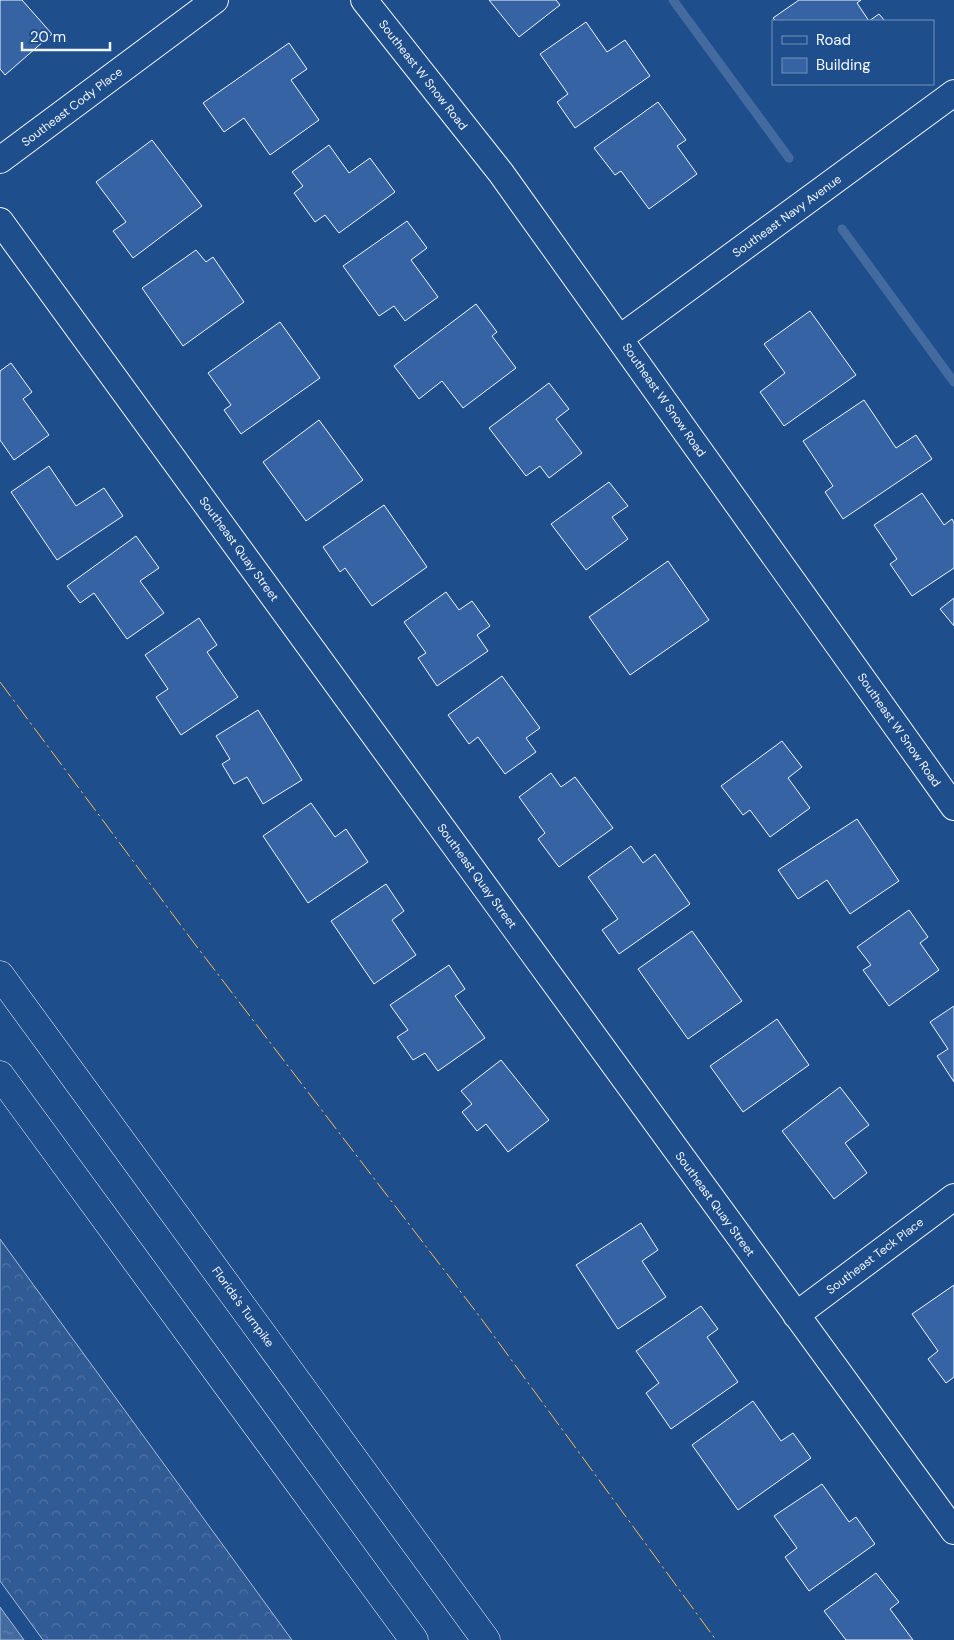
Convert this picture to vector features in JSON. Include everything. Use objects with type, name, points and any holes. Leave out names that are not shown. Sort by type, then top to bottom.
[{"type":"highway","name":"Florida's Turnpike","points":[[0,975],[486,1640]]},
{"type":"highway","points":[[0,1075],[414,1640]]},
{"type":"street","name":"Southeast Cody Place","points":[[0,160],[215,0]]},
{"type":"street","name":"Southeast W Snow Road","points":[[364,0],[501,173],[954,807]]},
{"type":"street","name":"Southeast Navy Avenue","points":[[620,338],[954,93]]},
{"type":"street","name":"Southeast Quay Street","points":[[0,221],[954,1531]]},
{"type":"street","name":"Southeast Teck Place","points":[[796,1315],[954,1197]]},
{"type":"green space","points":[[0,1239],[292,1640],[43,1640],[0,1581]]},
{"type":"water","points":[[0,1607],[24,1640],[0,1640]]},
{"type":"building","points":[[0,0],[22,0],[52,34],[5,75],[0,69]]},
{"type":"building","points":[[489,0],[556,0],[560,5],[519,37]]},
{"type":"building","points":[[799,0],[861,0],[857,3],[868,20],[775,20],[773,18]]},
{"type":"building","points":[[879,14],[884,20],[870,20]]},
{"type":"building","points":[[586,22],[607,52],[625,40],[650,76],[575,128],[557,102],[568,94],[540,54]]},
{"type":"building","points":[[289,43],[307,69],[291,80],[319,120],[270,155],[244,118],[224,132],[203,103]]},
{"type":"building","points":[[658,102],[686,140],[677,146],[697,174],[649,209],[621,171],[615,175],[594,148]]},
{"type":"building","points":[[152,140],[202,206],[133,258],[113,231],[126,222],[96,182]]},
{"type":"building","points":[[329,145],[349,173],[370,158],[395,192],[339,233],[325,215],[315,222],[294,193],[303,186],[292,172]]},
{"type":"building","points":[[407,221],[427,248],[411,260],[438,297],[405,321],[394,306],[379,316],[343,266]]},
{"type":"building","points":[[196,250],[206,262],[213,257],[244,302],[183,346],[142,288]]},
{"type":"building","points":[[476,304],[497,332],[492,336],[516,368],[463,408],[442,381],[419,399],[394,366]]},
{"type":"building","points":[[810,311],[856,375],[784,426],[760,392],[785,373],[764,344]]},
{"type":"building","points":[[280,322],[320,378],[241,434],[224,410],[231,405],[208,373]]},
{"type":"building","points":[[11,363],[32,392],[23,399],[49,435],[14,460],[0,440],[0,371]]},
{"type":"building","points":[[549,383],[569,409],[556,419],[582,453],[549,478],[540,466],[526,476],[489,428]]},
{"type":"building","points":[[864,400],[896,448],[916,435],[932,459],[843,519],[825,492],[833,486],[803,441]]},
{"type":"building","points":[[319,420],[363,480],[306,521],[263,462]]},
{"type":"building","points":[[49,466],[76,506],[104,488],[123,516],[57,560],[11,492]]},
{"type":"building","points":[[609,482],[628,506],[612,517],[628,539],[586,570],[551,524]]},
{"type":"building","points":[[922,493],[944,525],[952,519],[954,523],[954,568],[912,596],[890,564],[897,559],[874,525]]},
{"type":"building","points":[[384,505],[427,567],[372,606],[345,568],[340,572],[323,547]]},
{"type":"building","points":[[136,536],[159,568],[140,581],[164,613],[127,639],[94,593],[80,603],[67,586]]},
{"type":"building","points":[[668,561],[709,620],[630,675],[589,617]]},
{"type":"building","points":[[446,592],[459,610],[472,601],[490,626],[477,635],[488,651],[437,686],[418,658],[426,653],[404,622]]},
{"type":"building","points":[[954,598],[954,626],[940,609]]},
{"type":"building","points":[[199,618],[217,645],[207,652],[238,697],[181,735],[156,697],[168,689],[145,655]]},
{"type":"building","points":[[502,676],[540,728],[526,738],[536,752],[505,774],[478,737],[469,744],[448,715]]},
{"type":"building","points":[[258,710],[302,780],[263,804],[247,777],[234,784],[222,764],[230,759],[216,736]]},
{"type":"building","points":[[782,741],[802,767],[788,778],[810,808],[770,837],[750,810],[743,815],[721,786]]},
{"type":"building","points":[[551,773],[561,787],[575,777],[613,828],[559,867],[538,839],[545,833],[519,797]]},
{"type":"building","points":[[311,803],[335,837],[346,829],[368,862],[308,903],[263,836]]},
{"type":"building","points":[[857,819],[899,881],[850,914],[827,880],[798,899],[778,870]]},
{"type":"building","points":[[631,846],[643,863],[655,854],[690,904],[619,954],[602,930],[618,919],[588,877]]},
{"type":"building","points":[[386,884],[404,911],[392,920],[416,955],[374,984],[331,921]]},
{"type":"building","points":[[909,910],[928,937],[920,943],[939,970],[889,1006],[863,970],[871,965],[857,947]]},
{"type":"building","points":[[692,931],[742,1001],[688,1039],[638,969]]},
{"type":"building","points":[[449,965],[465,989],[455,996],[485,1038],[438,1071],[425,1053],[413,1060],[397,1037],[408,1030],[390,1005]]},
{"type":"building","points":[[954,1006],[954,1082],[937,1056],[948,1049],[930,1022]]},
{"type":"building","points":[[777,1019],[809,1065],[743,1112],[710,1066]]},
{"type":"building","points":[[501,1060],[549,1120],[508,1152],[486,1124],[477,1131],[462,1112],[472,1104],[461,1091]]},
{"type":"building","points":[[840,1087],[869,1125],[845,1143],[867,1173],[834,1199],[782,1131]]},
{"type":"building","points":[[641,1223],[658,1250],[642,1261],[666,1297],[618,1329],[576,1265]]},
{"type":"building","points":[[954,1285],[954,1377],[946,1383],[928,1359],[938,1351],[912,1314]]},
{"type":"building","points":[[701,1306],[718,1329],[707,1337],[738,1382],[671,1429],[646,1393],[659,1383],[636,1351]]},
{"type":"building","points":[[753,1401],[781,1441],[793,1433],[811,1458],[738,1510],[692,1445]]},
{"type":"building","points":[[822,1484],[849,1522],[856,1517],[875,1544],[809,1591],[785,1557],[797,1548],[774,1516]]},
{"type":"building","points":[[876,1573],[899,1602],[890,1609],[913,1640],[846,1640],[824,1611]]},
{"type":"waterway","points":[[673,0],[789,158]]},
{"type":"waterway","points":[[842,229],[954,382]]},
{"type":"power","points":[[0,682],[194,943],[480,1317],[716,1640]]}]
